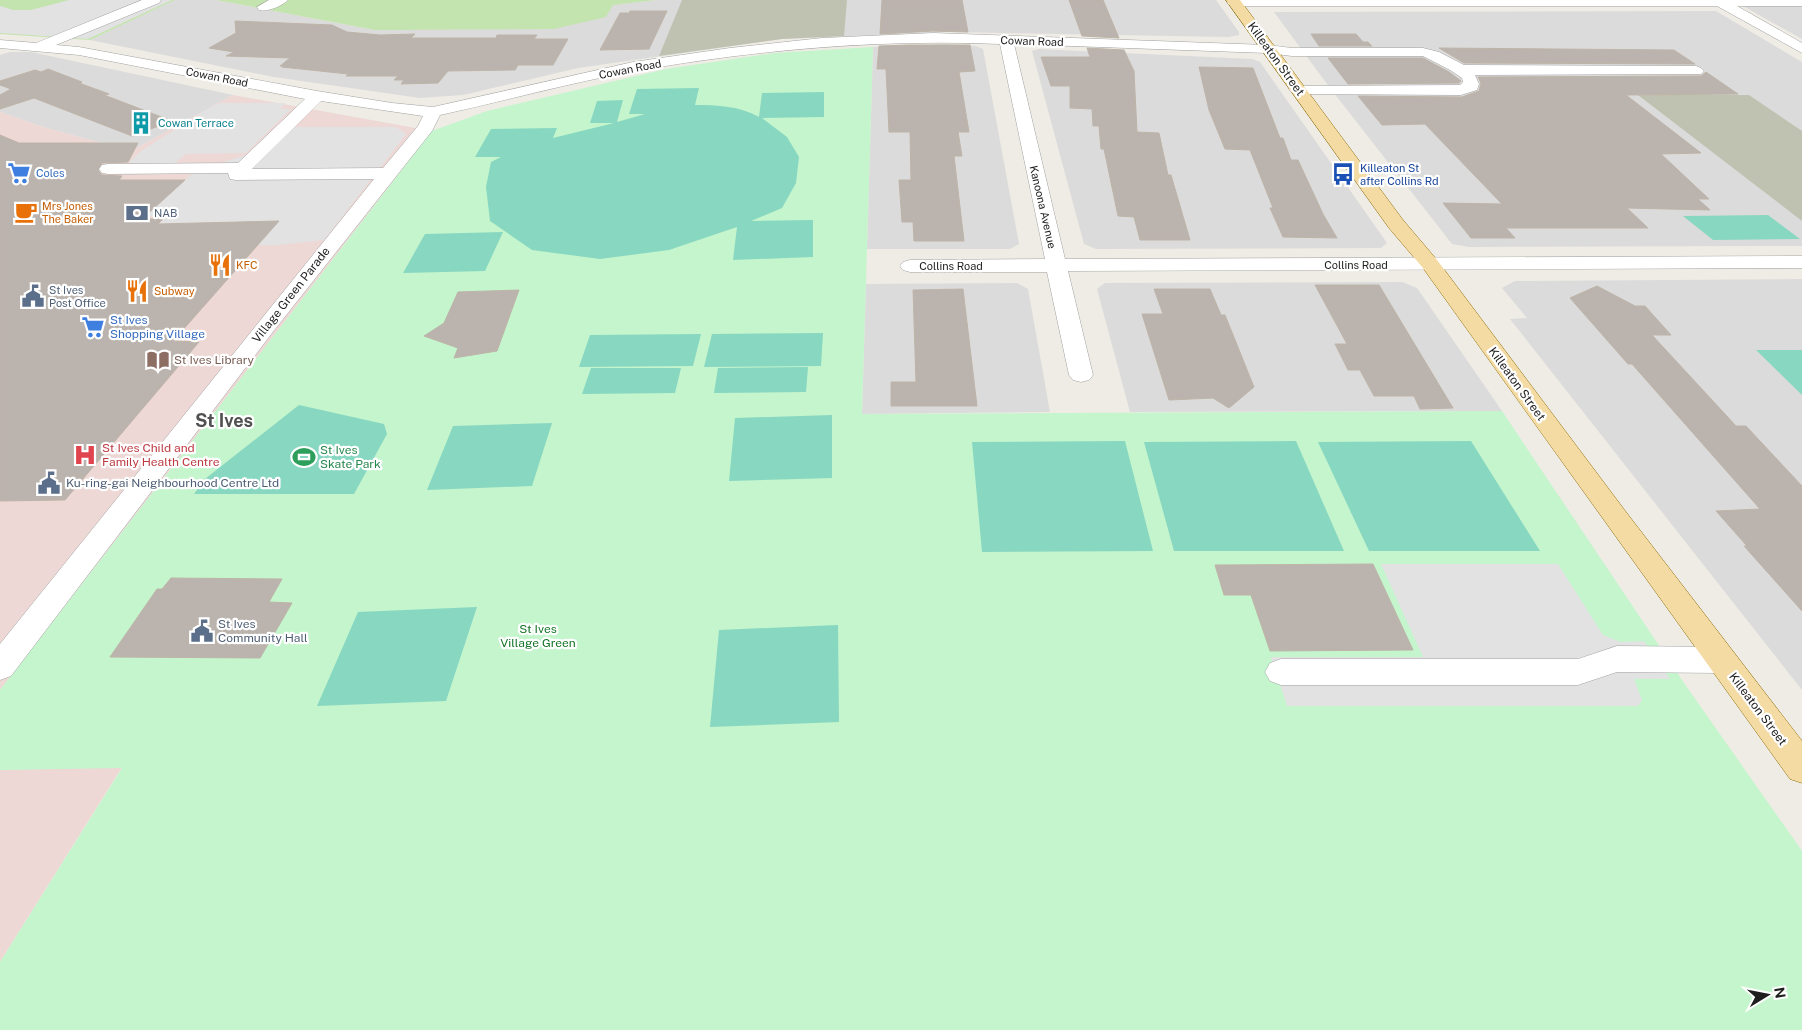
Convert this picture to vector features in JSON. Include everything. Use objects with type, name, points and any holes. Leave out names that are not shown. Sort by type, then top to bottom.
[{"type":"main road","name":"Killeaton Street","points":[[1233,1],[1396,224],[1430,264],[1802,768]]},
{"type":"street","points":[[76,25],[154,0]]},
{"type":"street","points":[[264,7],[281,0]]},
{"type":"street","points":[[1233,1],[1802,2]]},
{"type":"street","points":[[1718,1],[1802,49]]},
{"type":"street","points":[[36,47],[76,25],[100,7]]},
{"type":"street","points":[[1223,48],[1241,44],[1258,36]]},
{"type":"street","name":"Cowan Road","points":[[0,44],[79,51],[317,96],[392,108],[433,112],[634,68],[730,52],[846,41],[933,37],[1267,49],[1292,52],[1423,52],[1433,54],[1461,70]]},
{"type":"street","name":"Kanoona Avenue","points":[[1006,40],[1081,375]]},
{"type":"street","points":[[1461,70],[1696,71]]},
{"type":"street","points":[[1297,89],[1461,90],[1470,87],[1471,82],[1470,78],[1461,70]]},
{"type":"street","points":[[317,96],[236,174],[388,173]]},
{"type":"street","name":"Village Green Parade","points":[[0,667],[426,127],[433,112]]},
{"type":"street","points":[[108,169],[242,168]]},
{"type":"street","name":"Collins Road","points":[[910,266],[1802,262]]},
{"type":"street","points":[[1281,672],[1578,672],[1617,660],[1721,660]]},
{"type":"shaded area","points":[[69,0],[172,0],[88,39],[0,33],[0,6],[13,10],[31,10]]},
{"type":"shaded area","points":[[175,0],[216,0],[375,30],[656,0],[1216,0],[1239,32],[1239,35],[1228,37],[947,32],[782,39],[578,68],[463,95],[420,98],[274,77],[90,40]]},
{"type":"shaded area","points":[[682,0],[847,0],[844,36],[782,39],[659,56]]},
{"type":"shaded area","points":[[1741,5],[1802,5],[1802,39]]},
{"type":"shaded area","points":[[1716,11],[1802,62],[1802,246],[1469,247],[1452,244],[1330,88],[1274,12]]},
{"type":"shaded area","points":[[946,44],[976,46],[983,49],[1019,244],[1010,249],[867,249],[873,47]]},
{"type":"shaded area","points":[[1038,49],[1252,59],[1260,62],[1387,243],[1381,248],[1096,249],[1084,244],[1032,51]]},
{"type":"shaded area","name":"Cowan Terrace","points":[[10,52],[31,52],[233,95],[131,151],[43,127],[0,112],[0,55]]},
{"type":"shaded area","points":[[233,95],[432,131],[0,690],[0,112],[43,127],[131,151]]},
{"type":"shaded area","points":[[1638,95],[1749,95],[1802,131],[1802,221]]},
{"type":"shaded area","points":[[221,103],[286,103],[280,109],[291,109],[246,153],[186,154],[174,164],[134,164],[129,162],[144,149],[209,108]]},
{"type":"shaded area","points":[[277,127],[396,127],[406,134],[324,240],[278,245],[136,247],[166,217],[143,216],[197,170],[250,154]]},
{"type":"shaded area","points":[[1802,279],[1802,690],[1510,319],[1527,318],[1502,288],[1515,281]]},
{"type":"shaded area","points":[[1402,282],[1417,288],[1502,411],[1130,412],[1097,289],[1105,283]]},
{"type":"shaded area","points":[[1017,283],[1028,289],[1050,412],[862,414],[866,284]]},
{"type":"shaded area","points":[[1381,564],[1558,564],[1603,635],[1621,642],[1644,641],[1670,679],[1634,679],[1642,700],[1638,706],[1287,706],[1271,657],[1423,657]]},
{"type":"shaded area","points":[[122,767],[0,962],[0,770]]},
{"type":"green space","points":[[0,0],[175,0],[90,40],[0,34]]},
{"type":"green space","points":[[216,0],[656,0],[613,5],[606,17],[554,29],[375,30]]},
{"type":"green space","name":"St Ives Village Green","points":[[873,47],[862,414],[1502,411],[1684,683],[1802,851],[1802,1030],[0,1030],[0,962],[122,768],[0,770],[0,690],[432,131],[487,111],[666,69],[775,53]]},
{"type":"green space","points":[[699,88],[695,105],[712,105],[744,110],[759,117],[762,93],[824,92],[824,117],[762,118],[787,137],[799,157],[796,183],[782,208],[751,221],[813,220],[813,257],[733,260],[737,227],[669,250],[600,259],[532,250],[490,221],[486,187],[491,162],[501,157],[475,157],[491,129],[557,128],[553,138],[614,123],[590,123],[597,101],[623,100],[617,122],[645,114],[629,114],[637,89]]},
{"type":"green space","points":[[1768,215],[1800,239],[1713,240],[1683,216]]},
{"type":"green space","points":[[503,232],[485,271],[403,273],[425,234]]},
{"type":"green space","points":[[823,333],[821,366],[704,367],[712,334]]},
{"type":"green space","points":[[701,334],[693,366],[579,367],[590,335]]},
{"type":"green space","points":[[1756,350],[1802,350],[1802,395]]},
{"type":"green space","points":[[808,367],[806,392],[714,393],[718,368]]},
{"type":"green space","points":[[591,368],[681,368],[675,393],[582,394]]},
{"type":"green space","name":"St Ives Skate Park","points":[[299,405],[384,424],[387,434],[354,494],[194,494],[205,479]]},
{"type":"green space","points":[[832,415],[832,478],[729,481],[735,418]]},
{"type":"green space","points":[[552,423],[532,486],[427,490],[453,426]]},
{"type":"green space","points":[[1125,441],[1153,551],[982,552],[972,442]]},
{"type":"green space","points":[[1296,441],[1344,551],[1174,551],[1144,442]]},
{"type":"green space","points":[[1471,441],[1540,551],[1369,551],[1318,442]]},
{"type":"green space","points":[[477,607],[446,701],[317,706],[358,612]]},
{"type":"green space","points":[[838,625],[839,722],[710,727],[719,630]]},
{"type":"building","points":[[882,0],[962,0],[968,32],[933,31],[880,34]]},
{"type":"building","points":[[1069,0],[1103,0],[1119,38],[1082,36]]},
{"type":"building","points":[[630,11],[667,11],[649,49],[600,50],[620,13],[629,13]]},
{"type":"building","points":[[235,21],[332,25],[347,32],[380,35],[415,34],[411,38],[496,38],[497,35],[537,35],[534,39],[568,39],[553,65],[518,65],[515,70],[448,71],[438,83],[401,84],[404,80],[394,80],[398,76],[346,76],[348,74],[282,67],[280,66],[290,58],[226,56],[234,52],[209,48],[236,33]]},
{"type":"building","points":[[1311,34],[1356,34],[1363,42],[1368,42],[1372,46],[1319,46]]},
{"type":"building","points":[[970,45],[975,71],[959,72],[969,132],[958,132],[962,156],[954,156],[964,241],[914,241],[913,222],[902,222],[899,180],[911,180],[910,132],[889,132],[886,69],[877,69],[879,46]]},
{"type":"building","points":[[1087,48],[1124,50],[1134,71],[1137,132],[1159,133],[1168,175],[1171,175],[1190,240],[1140,240],[1134,217],[1118,216],[1104,149],[1101,149],[1099,126],[1093,126],[1092,109],[1070,108],[1070,86],[1051,86],[1041,57],[1090,57]]},
{"type":"building","points":[[1439,48],[1674,50],[1695,64],[1464,63]]},
{"type":"building","points":[[1328,58],[1423,58],[1461,81],[1459,83],[1348,84]]},
{"type":"building","points":[[1199,67],[1253,68],[1280,138],[1283,138],[1291,160],[1298,160],[1323,214],[1337,238],[1283,237],[1270,208],[1273,208],[1250,150],[1225,149],[1209,110]]},
{"type":"building","points":[[48,69],[109,94],[104,95],[172,121],[132,136],[34,98],[0,109],[0,95],[11,89],[0,85],[0,81],[35,70],[41,72]]},
{"type":"building","points":[[1706,72],[1738,94],[1626,95],[1701,153],[1661,154],[1709,199],[1698,199],[1710,210],[1627,208],[1648,228],[1506,228],[1515,238],[1471,238],[1443,203],[1502,204],[1425,124],[1382,125],[1358,96],[1462,97],[1479,91],[1481,83],[1478,77],[1701,76]]},
{"type":"building","name":"St Ives Shopping Village","points":[[0,135],[19,143],[138,143],[128,162],[102,163],[98,170],[102,175],[122,176],[119,180],[185,180],[142,219],[163,219],[158,224],[279,221],[173,341],[199,342],[65,500],[0,501]]},
{"type":"building","points":[[1315,285],[1379,285],[1453,408],[1420,409],[1414,396],[1374,396],[1360,370],[1348,370],[1335,344],[1347,344]]},
{"type":"building","points":[[1597,286],[1635,306],[1645,306],[1671,335],[1652,335],[1736,426],[1746,426],[1802,486],[1802,611],[1744,546],[1747,546],[1716,511],[1760,509],[1632,364],[1628,364],[1570,298]]},
{"type":"building","points":[[963,289],[977,406],[891,406],[891,382],[916,382],[913,290]]},
{"type":"building","points":[[1154,289],[1210,289],[1221,315],[1225,315],[1254,387],[1229,408],[1213,398],[1169,400],[1142,314],[1163,314]]},
{"type":"building","points":[[519,290],[497,351],[454,358],[458,348],[424,336],[444,323],[458,292]]},
{"type":"building","points":[[1373,564],[1413,650],[1270,651],[1251,595],[1224,595],[1215,565]]},
{"type":"building","name":"St Ives Community Hall","points":[[171,578],[282,579],[269,602],[292,603],[260,658],[110,657],[157,589],[162,589]]},
{"type":"place","name":"Cowan Terrace","points":[[141,123]]},
{"type":"place","name":"Coles","points":[[19,173]]},
{"type":"place","name":"Killeaton St after Collins Rd","points":[[1343,174]]},
{"type":"place","name":"Mrs Jones The Baker","points":[[26,212]]},
{"type":"place","name":"NAB","points":[[137,213]]},
{"type":"place","name":"KFC","points":[[220,265]]},
{"type":"place","name":"Subway","points":[[137,291]]},
{"type":"place","name":"St Ives Post Office","points":[[33,296]]},
{"type":"place","name":"St Ives Shopping Village","points":[[93,327]]},
{"type":"place","name":"St Ives Library","points":[[158,360]]},
{"type":"place","name":"St Ives Child and Family Health Centre","points":[[85,455]]},
{"type":"place","name":"St Ives Skate Park","points":[[304,457]]},
{"type":"place","name":"Ku-ring-gai Neighbourhood Centre Ltd","points":[[49,483]]},
{"type":"place","name":"St Ives Community Hall","points":[[202,631]]},
{"type":"district","name":"St Ives","points":[[224,420]]}]
